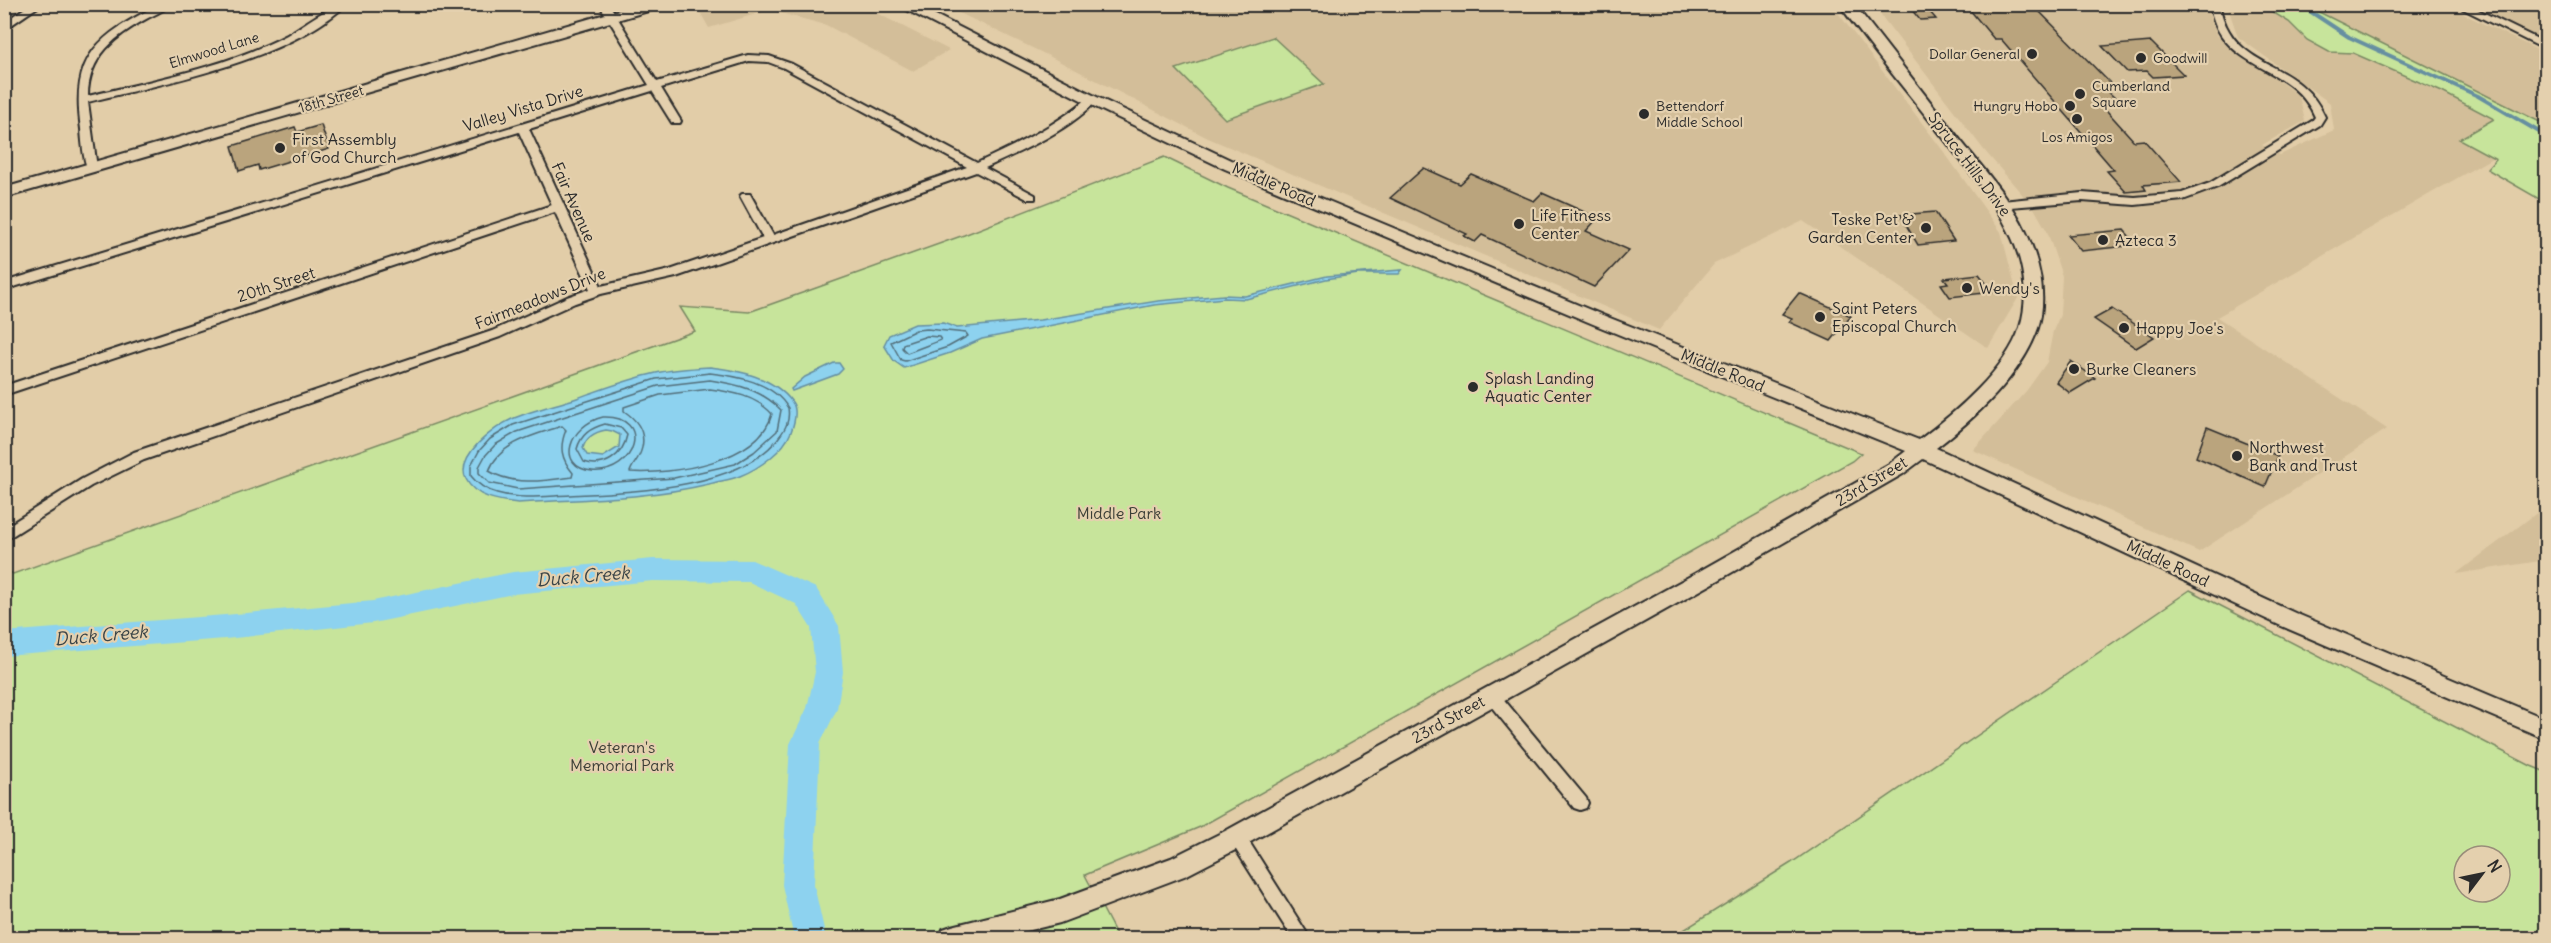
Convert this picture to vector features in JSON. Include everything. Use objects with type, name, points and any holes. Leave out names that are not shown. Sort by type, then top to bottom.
[{"type":"main road","name":"18th Street","points":[[4,193],[608,11],[657,4]]},
{"type":"main road","name":"Middle Road","points":[[902,4],[1092,100],[1241,171],[1599,320],[1892,436],[2287,619],[2547,729]]},
{"type":"main road","name":"Spruce Hills Drive","points":[[1846,4],[2002,205],[2017,230],[2033,279],[2033,301],[2029,327],[2009,368],[1946,430],[1921,450]]},
{"type":"main road","name":"23rd Street","points":[[952,939],[1060,911],[1178,867],[1237,837],[1703,579],[1896,469],[1921,450]]},
{"type":"street","points":[[4,27],[38,4]]},
{"type":"street","points":[[92,168],[83,81],[90,60],[114,37],[142,17],[168,4]]},
{"type":"street","name":"Elmwood Lane","points":[[84,100],[258,51],[289,38],[343,4]]},
{"type":"street","points":[[2002,205],[2082,197],[2135,201],[2183,196],[2214,185],[2316,123],[2320,117],[2312,99],[2299,87],[2229,38],[2221,25],[2214,4]]},
{"type":"street","points":[[2457,4],[2547,47]]},
{"type":"street","points":[[608,11],[676,121]]},
{"type":"street","name":"Valley Vista Drive","points":[[4,285],[738,59],[769,58],[788,66],[1031,198]]},
{"type":"street","name":"Fairmeadows Drive","points":[[4,536],[76,488],[110,468],[139,456],[496,334],[571,300],[597,291],[615,285],[672,274],[769,238],[976,168],[1026,145],[1077,113],[1092,100]]},
{"type":"street","name":"Fair Avenue","points":[[522,126],[597,291]]},
{"type":"street","points":[[746,196],[769,238]]},
{"type":"street","name":"20th Street","points":[[4,392],[559,207]]},
{"type":"street","points":[[1491,695],[1580,803]]},
{"type":"street","points":[[1237,837],[1302,939]]},
{"type":"shaded area","name":"Bettendorf Middle School","points":[[950,4],[1832,5],[1944,152],[2001,232],[2018,298],[1988,348],[1803,221],[1714,264],[1659,330],[1208,138],[1049,56],[945,6]]},
{"type":"shaded area","points":[[696,5],[861,5],[949,50],[913,71],[826,25],[769,10],[709,28]]},
{"type":"shaded area","points":[[1873,5],[2205,5],[2217,35],[2299,96],[2305,121],[2262,145],[2280,155],[2334,130],[2330,103],[2238,37],[2227,5],[2445,5],[2546,54],[2546,131],[2542,129],[2217,317],[2387,429],[2199,552],[1973,450],[2027,390],[2047,362],[2053,331],[2060,315],[2062,276],[2047,231],[2034,208],[1984,150]]},
{"type":"shaded area","points":[[2471,5],[2546,5],[2546,41],[2477,9]]},
{"type":"shaded area","points":[[2546,506],[2546,560],[2456,574],[2481,555]]},
{"type":"green space","points":[[2261,5],[2300,5],[2313,9],[2546,125],[2546,203],[2487,169],[2496,159],[2459,139],[2494,119],[2442,92],[2353,53],[2329,52],[2307,40],[2289,22]]},
{"type":"green space","points":[[1273,37],[1324,84],[1225,119],[1176,69]]},
{"type":"green space","name":"Middle Park","points":[[1164,157],[1228,188],[1861,453],[1852,461],[1200,827],[1085,875],[1118,938],[5,938],[4,568],[13,574],[695,331],[680,307],[749,312],[964,235]]},
{"type":"green space","points":[[2190,590],[2546,772],[2546,938],[1671,938],[1791,863]]},
{"type":"water","points":[[1402,270],[1399,274],[1358,274],[1326,279],[1246,299],[1225,298],[1154,305],[982,339],[950,353],[904,368],[894,361],[884,345],[889,335],[915,324],[943,323],[957,328],[1040,320],[1158,301],[1224,295],[1245,296],[1327,276]]},
{"type":"water","points":[[834,363],[839,363],[843,369],[838,374],[792,391],[791,389],[805,377]]},
{"type":"water","points":[[710,367],[755,376],[776,386],[794,405],[794,421],[788,439],[770,458],[747,473],[662,493],[518,503],[496,500],[482,494],[475,490],[466,479],[464,470],[471,452],[487,435],[512,419],[646,375]],"holes":[[[602,431],[612,431],[620,435],[619,447],[603,457],[587,455],[583,448],[589,438]]]},
{"type":"building","points":[[1907,4],[1923,4],[1936,19],[1920,20]]},
{"type":"building","name":"Cumberland Square","points":[[1965,4],[2032,4],[2114,87],[2105,89],[2116,99],[2098,101],[2134,141],[2144,140],[2181,182],[2143,185],[2146,190],[2126,192],[2107,171],[2114,170],[2001,39],[1994,39]]},
{"type":"building","name":"Goodwill","points":[[2151,42],[2184,75],[2153,77],[2147,71],[2127,72],[2102,46]]},
{"type":"building","name":"First Assembly of God Church","points":[[321,125],[329,149],[259,170],[258,165],[239,171],[232,146],[295,127],[297,132]]},
{"type":"building","name":"Life Fitness Center","points":[[1424,168],[1460,184],[1471,174],[1534,201],[1542,193],[1598,218],[1586,231],[1629,250],[1594,287],[1482,235],[1475,242],[1464,236],[1467,234],[1390,198]]},
{"type":"building","name":"Teske Pet & Garden Center","points":[[1935,212],[1954,241],[1918,245],[1900,215]]},
{"type":"building","name":"Azteca 3","points":[[2124,230],[2137,245],[2081,251],[2068,235]]},
{"type":"building","name":"Wendy's","points":[[1979,274],[1993,292],[1950,297],[1941,284],[1948,283],[1944,278]]},
{"type":"building","name":"Saint Peters Episcopal Church","points":[[1799,293],[1851,316],[1831,341],[1789,322],[1792,318],[1782,314]]},
{"type":"building","name":"Happy Joe's","points":[[2112,309],[2154,337],[2136,348],[2094,319]]},
{"type":"building","name":"Burke Cleaners","points":[[2071,361],[2095,378],[2070,393],[2056,382]]},
{"type":"building","name":"Northwest Bank and Trust","points":[[2207,427],[2278,456],[2265,487],[2196,457]]},
{"type":"waterway","points":[[2299,4],[2349,37],[2478,96],[2546,136]]},
{"type":"waterway","name":"Duck Creek","points":[[4,644],[225,627],[373,612],[513,583],[653,570],[752,571],[806,596],[825,626],[829,672],[822,709],[805,744],[798,885],[810,938]]},
{"type":"place","name":"Dollar General","points":[[2032,54]]},
{"type":"place","name":"Goodwill","points":[[2141,58]]},
{"type":"place","name":"Cumberland Square","points":[[2080,94]]},
{"type":"place","name":"Hungry Hobo","points":[[2070,106]]},
{"type":"place","name":"Bettendorf Middle School","points":[[1644,114]]},
{"type":"place","name":"Los Amigos","points":[[2077,119]]},
{"type":"place","name":"First Assembly of God Church","points":[[280,148]]},
{"type":"place","name":"Life Fitness Center","points":[[1519,224]]},
{"type":"place","name":"Teske Pet & Garden Center","points":[[1926,228]]},
{"type":"place","name":"Azteca 3","points":[[2103,240]]},
{"type":"place","name":"Wendy's","points":[[1967,288]]},
{"type":"place","name":"Saint Peters Episcopal Church","points":[[1820,317]]},
{"type":"place","name":"Happy Joe's","points":[[2124,328]]},
{"type":"place","name":"Burke Cleaners","points":[[2074,369]]},
{"type":"place","name":"Splash Landing Aquatic Center","points":[[1473,387]]},
{"type":"place","name":"Northwest Bank and Trust","points":[[2237,456]]},
{"type":"park label","name":"Veteran's Memorial Park","points":[[622,756]]}]
